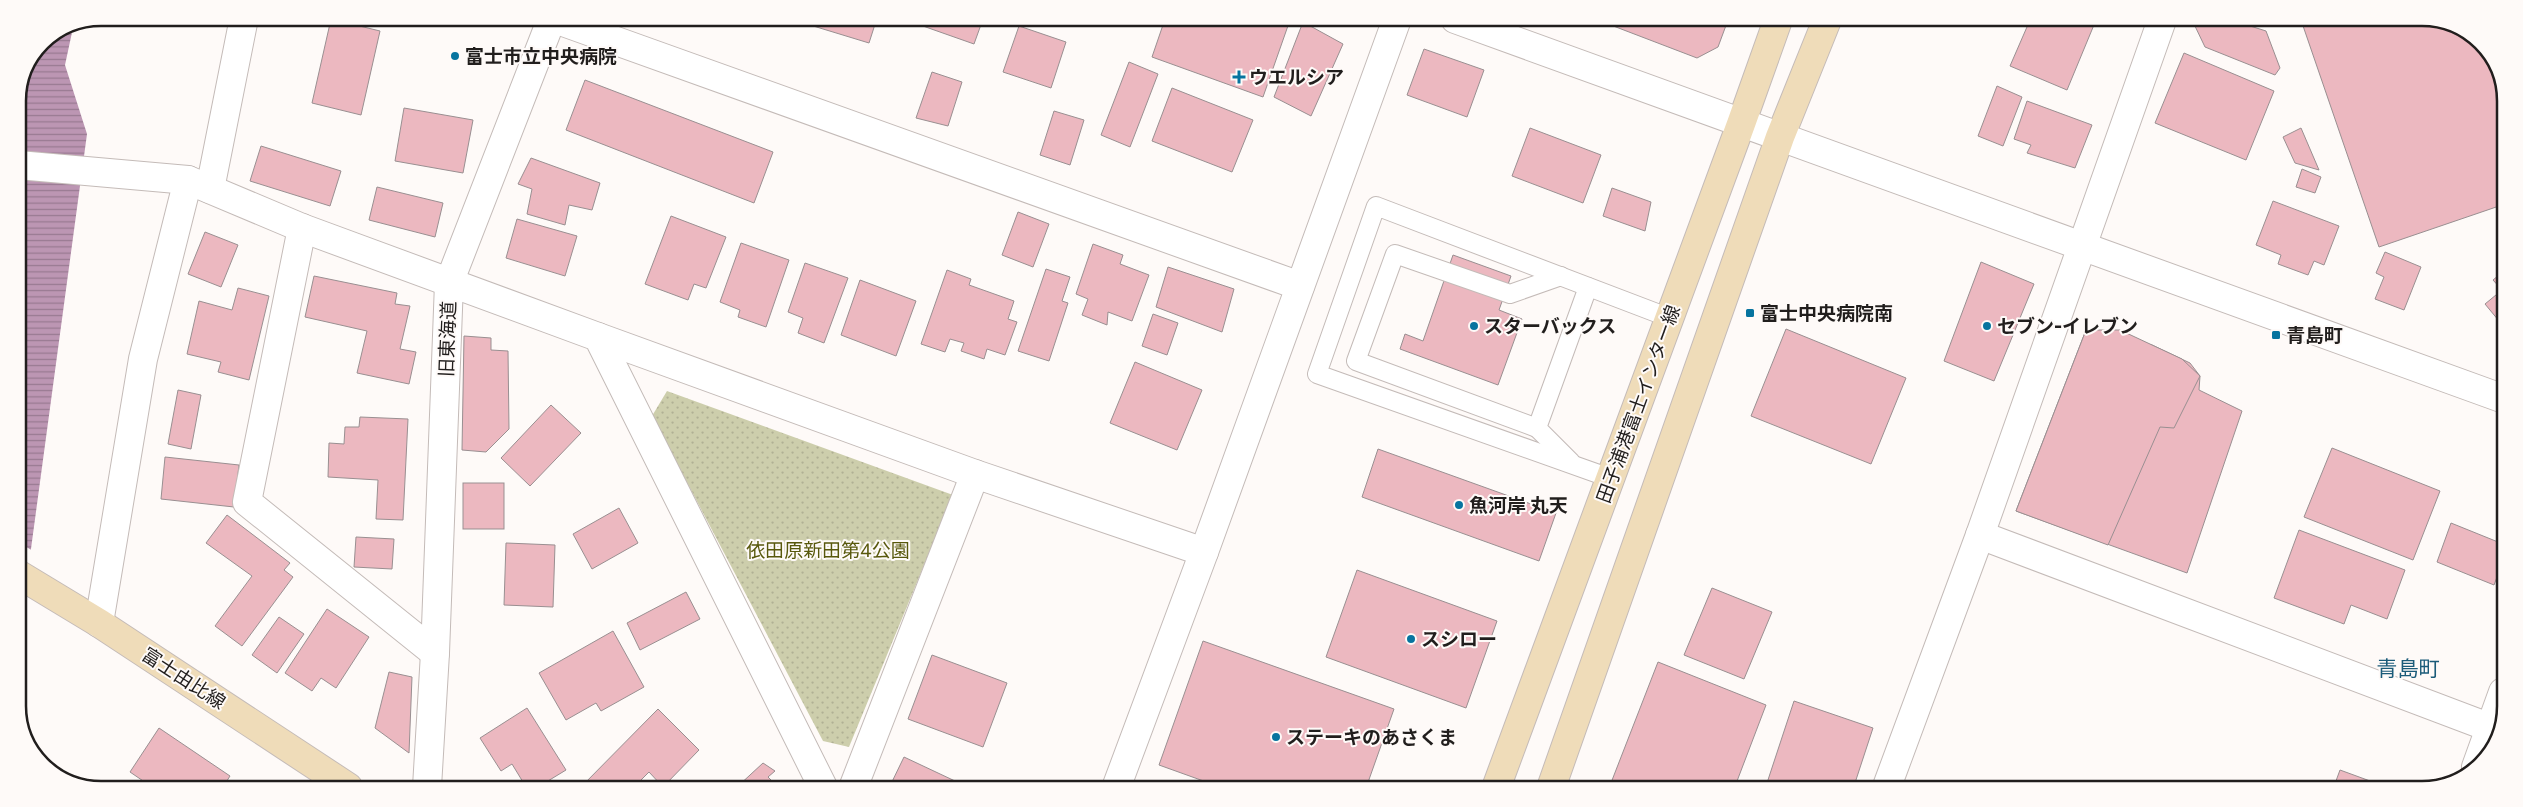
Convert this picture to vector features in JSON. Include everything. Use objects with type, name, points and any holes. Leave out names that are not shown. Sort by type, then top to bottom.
[{"type":"main road","name":"田子浦港富士インター線","points":[[1499,781],[1776,26]]},
{"type":"main road","points":[[1553,781],[1780,137],[1825,26]]},
{"type":"main road","name":"富士由比線","points":[[26,579],[90,618],[339,781]]},
{"type":"street","points":[[90,618],[143,359],[199,185],[242,26]]},
{"type":"street","points":[[549,26],[449,282],[975,474],[1204,552]]},
{"type":"street","points":[[574,26],[1300,286]]},
{"type":"street","points":[[1119,781],[1395,26]]},
{"type":"street","points":[[1474,26],[1741,124],[2082,244],[2497,396]]},
{"type":"street","points":[[1889,781],[1980,534],[2160,26]]},
{"type":"street","name":"旧東海道","points":[[26,166],[199,185],[302,228],[449,282],[435,653],[427,781]]},
{"type":"street","points":[[302,228],[246,502],[435,653]]},
{"type":"street","points":[[598,337],[816,781]]},
{"type":"street","points":[[856,781],[975,474]]},
{"type":"street","points":[[1980,534],[2492,730]]},
{"type":"lane","points":[[1610,478],[1317,374],[1376,206],[1670,318]]},
{"type":"lane","points":[[1560,276],[1510,294],[1395,254],[1356,361],[1538,428],[1574,466]]},
{"type":"lane","points":[[1538,428],[1588,287]]},
{"type":"green space","name":"依田原新田第4公園","points":[[667,391],[953,495],[849,747],[823,741],[652,416]]},
{"type":"shaded area","points":[[72,33],[65,65],[87,134],[26,586],[26,102],[32,73],[39,60],[48,48]]},
{"type":"pier","points":[[26,547],[33,551],[26,600]]},
{"type":"building","points":[[329,26],[360,26],[380,31],[361,115],[312,103]]},
{"type":"building","points":[[813,26],[874,26],[869,43]]},
{"type":"building","points":[[923,26],[980,26],[974,44]]},
{"type":"building","points":[[1019,26],[1066,42],[1051,88],[1003,72]]},
{"type":"building","name":"ウエルシア","points":[[1163,26],[1288,26],[1263,97],[1152,57]]},
{"type":"building","points":[[1301,26],[1310,26],[1343,44],[1311,116],[1274,97]]},
{"type":"building","points":[[1613,26],[1726,26],[1718,47],[1697,58]]},
{"type":"building","points":[[2027,26],[2094,26],[2067,90],[2010,66]]},
{"type":"building","points":[[2195,26],[2250,26],[2266,31],[2280,68],[2275,75],[2205,47]]},
{"type":"building","points":[[2303,26],[2421,26],[2441,29],[2463,39],[2475,48],[2491,73],[2497,97],[2497,207],[2379,247]]},
{"type":"building","points":[[1424,49],[1484,70],[1467,117],[1407,95]]},
{"type":"building","points":[[2184,53],[2274,91],[2246,160],[2155,123]]},
{"type":"building","points":[[1129,62],[1158,74],[1130,147],[1101,135]]},
{"type":"building","points":[[932,72],[962,82],[948,126],[916,118]]},
{"type":"building","points":[[585,80],[773,152],[754,203],[566,130]]},
{"type":"building","points":[[1997,86],[2022,97],[2003,146],[1978,136]]},
{"type":"building","points":[[1172,88],[1253,120],[1232,172],[1152,141]]},
{"type":"building","points":[[2027,101],[2092,125],[2075,168],[2027,153],[2031,145],[2014,139]]},
{"type":"building","points":[[404,108],[473,120],[463,173],[395,161]]},
{"type":"building","points":[[1054,111],[1084,120],[1070,165],[1040,155]]},
{"type":"building","points":[[1530,128],[1601,155],[1583,203],[1512,176]]},
{"type":"building","points":[[2301,128],[2319,170],[2295,163],[2283,137]]},
{"type":"building","points":[[261,146],[341,171],[330,206],[250,181]]},
{"type":"building","points":[[531,158],[600,183],[592,210],[569,205],[565,225],[527,214],[532,189],[518,184]]},
{"type":"building","points":[[2302,169],[2321,177],[2315,193],[2296,187]]},
{"type":"building","points":[[377,187],[443,203],[435,237],[369,220]]},
{"type":"building","points":[[1612,188],[1651,202],[1645,231],[1603,216]]},
{"type":"building","points":[[2273,201],[2339,226],[2324,265],[2314,261],[2308,275],[2278,264],[2281,255],[2256,245]]},
{"type":"building","points":[[1018,212],[1049,224],[1033,267],[1002,255]]},
{"type":"building","points":[[671,216],[726,237],[706,288],[694,284],[688,300],[645,284]]},
{"type":"building","points":[[517,219],[577,236],[565,276],[506,258]]},
{"type":"building","points":[[205,232],[238,245],[221,287],[188,274]]},
{"type":"building","points":[[741,243],[789,260],[766,327],[738,317],[740,310],[720,302]]},
{"type":"building","points":[[1093,244],[1123,255],[1120,264],[1149,275],[1132,321],[1108,312],[1107,325],[1082,315],[1088,299],[1076,294]]},
{"type":"building","points":[[2385,252],[2421,267],[2404,310],[2375,299],[2384,277],[2376,273]]},
{"type":"building","name":"スターバックス","points":[[1453,255],[1511,276],[1499,310],[1522,319],[1498,385],[1400,349],[1405,334],[1423,341]]},
{"type":"building","points":[[1981,262],[2034,284],[1994,381],[1944,361]]},
{"type":"building","points":[[805,263],[848,278],[824,343],[798,333],[803,318],[788,312]]},
{"type":"building","points":[[1168,267],[1234,289],[1222,332],[1156,307]]},
{"type":"building","points":[[1046,269],[1070,277],[1062,301],[1068,303],[1049,361],[1018,351]]},
{"type":"building","points":[[947,270],[971,279],[969,285],[1014,301],[1008,319],[1017,322],[1005,355],[987,349],[984,359],[961,351],[964,343],[950,339],[945,352],[921,344]]},
{"type":"building","points":[[314,276],[397,293],[395,304],[410,306],[400,349],[416,352],[409,384],[357,373],[367,331],[305,317]]},
{"type":"building","points":[[860,280],[916,301],[896,356],[841,335]]},
{"type":"building","points":[[238,288],[269,296],[249,380],[218,372],[221,362],[187,354],[199,301],[232,310]]},
{"type":"building","points":[[2497,294],[2497,319],[2485,304]]},
{"type":"building","points":[[1153,314],[1178,323],[1167,355],[1142,346]]},
{"type":"building","points":[[1786,329],[1906,378],[1871,464],[1751,416]]},
{"type":"building","points":[[2086,330],[2152,345],[2190,363],[2200,376],[2199,390],[2242,411],[2187,573],[2016,511]]},
{"type":"building","points":[[2086,330],[2120,330],[2182,359],[2200,376],[2174,428],[2160,427],[2108,545],[2016,511]]},
{"type":"building","points":[[464,336],[491,338],[491,350],[508,351],[509,429],[486,452],[462,450]]},
{"type":"building","points":[[1135,362],[1202,390],[1177,450],[1110,423]]},
{"type":"building","points":[[178,390],[201,395],[191,449],[168,444]]},
{"type":"building","points":[[551,405],[581,433],[530,486],[501,458]]},
{"type":"building","points":[[360,417],[408,419],[403,520],[376,519],[378,480],[328,477],[329,443],[344,444],[345,427],[359,427]]},
{"type":"building","points":[[2332,448],[2440,491],[2413,560],[2304,517]]},
{"type":"building","name":"魚河岸 丸天","points":[[1378,449],[1556,513],[1539,561],[1362,497]]},
{"type":"building","points":[[165,457],[239,465],[234,507],[161,499]]},
{"type":"building","points":[[463,483],[504,483],[504,529],[463,529]]},
{"type":"building","points":[[619,508],[638,543],[592,569],[573,534]]},
{"type":"building","points":[[227,515],[290,563],[284,570],[293,577],[242,646],[215,626],[252,576],[206,543]]},
{"type":"building","points":[[2451,523],[2497,542],[2497,577],[2494,585],[2437,562]]},
{"type":"building","points":[[2299,530],[2405,570],[2387,619],[2351,605],[2344,624],[2274,598]]},
{"type":"building","points":[[356,537],[394,539],[392,569],[354,567]]},
{"type":"building","points":[[506,543],[555,545],[553,607],[504,605]]},
{"type":"building","name":"スシロー","points":[[1357,570],[1497,621],[1466,708],[1326,657]]},
{"type":"building","points":[[1712,588],[1772,612],[1744,679],[1684,655]]},
{"type":"building","points":[[686,592],[700,619],[640,650],[627,623]]},
{"type":"building","points":[[327,609],[369,637],[336,688],[321,678],[312,691],[285,673]]},
{"type":"building","points":[[279,617],[304,634],[277,673],[252,655]]},
{"type":"building","points":[[613,631],[644,687],[601,711],[596,703],[566,720],[539,673]]},
{"type":"building","name":"ステーキのあさくま","points":[[1203,641],[1394,709],[1368,781],[1204,781],[1159,765]]},
{"type":"building","points":[[932,655],[1007,683],[983,747],[908,719]]},
{"type":"building","points":[[1658,662],[1766,705],[1737,781],[1612,781]]},
{"type":"building","points":[[389,672],[412,677],[409,753],[375,728]]},
{"type":"building","points":[[1794,701],[1873,728],[1856,781],[1768,781]]},
{"type":"building","points":[[527,708],[566,770],[548,781],[522,781],[512,764],[501,771],[480,738]]},
{"type":"building","points":[[658,709],[699,750],[669,781],[657,781],[649,772],[640,781],[587,781]]},
{"type":"building","points":[[159,728],[230,776],[227,781],[143,781],[130,772]]},
{"type":"building","points":[[904,757],[955,781],[892,781]]},
{"type":"building","points":[[763,763],[775,771],[768,777],[772,781],[744,781]]},
{"type":"building","points":[[2340,770],[2370,781],[2336,781]]},
{"type":"place","name":"富士市立中央病院","points":[[455,56]]},
{"type":"place","name":"ウエルシア","points":[[1239,77]]},
{"type":"place","name":"富士中央病院南","points":[[1750,313]]},
{"type":"place","name":"スターバックス","points":[[1474,326]]},
{"type":"place","name":"セブン-イレブン","points":[[1987,326]]},
{"type":"place","name":"青島町","points":[[2276,335]]},
{"type":"place","name":"魚河岸 丸天","points":[[1459,505]]},
{"type":"place","name":"スシロー","points":[[1411,639]]},
{"type":"place","name":"ステーキのあさくま","points":[[1276,737]]},
{"type":"district","name":"青島町","points":[[2408,669]]}]
